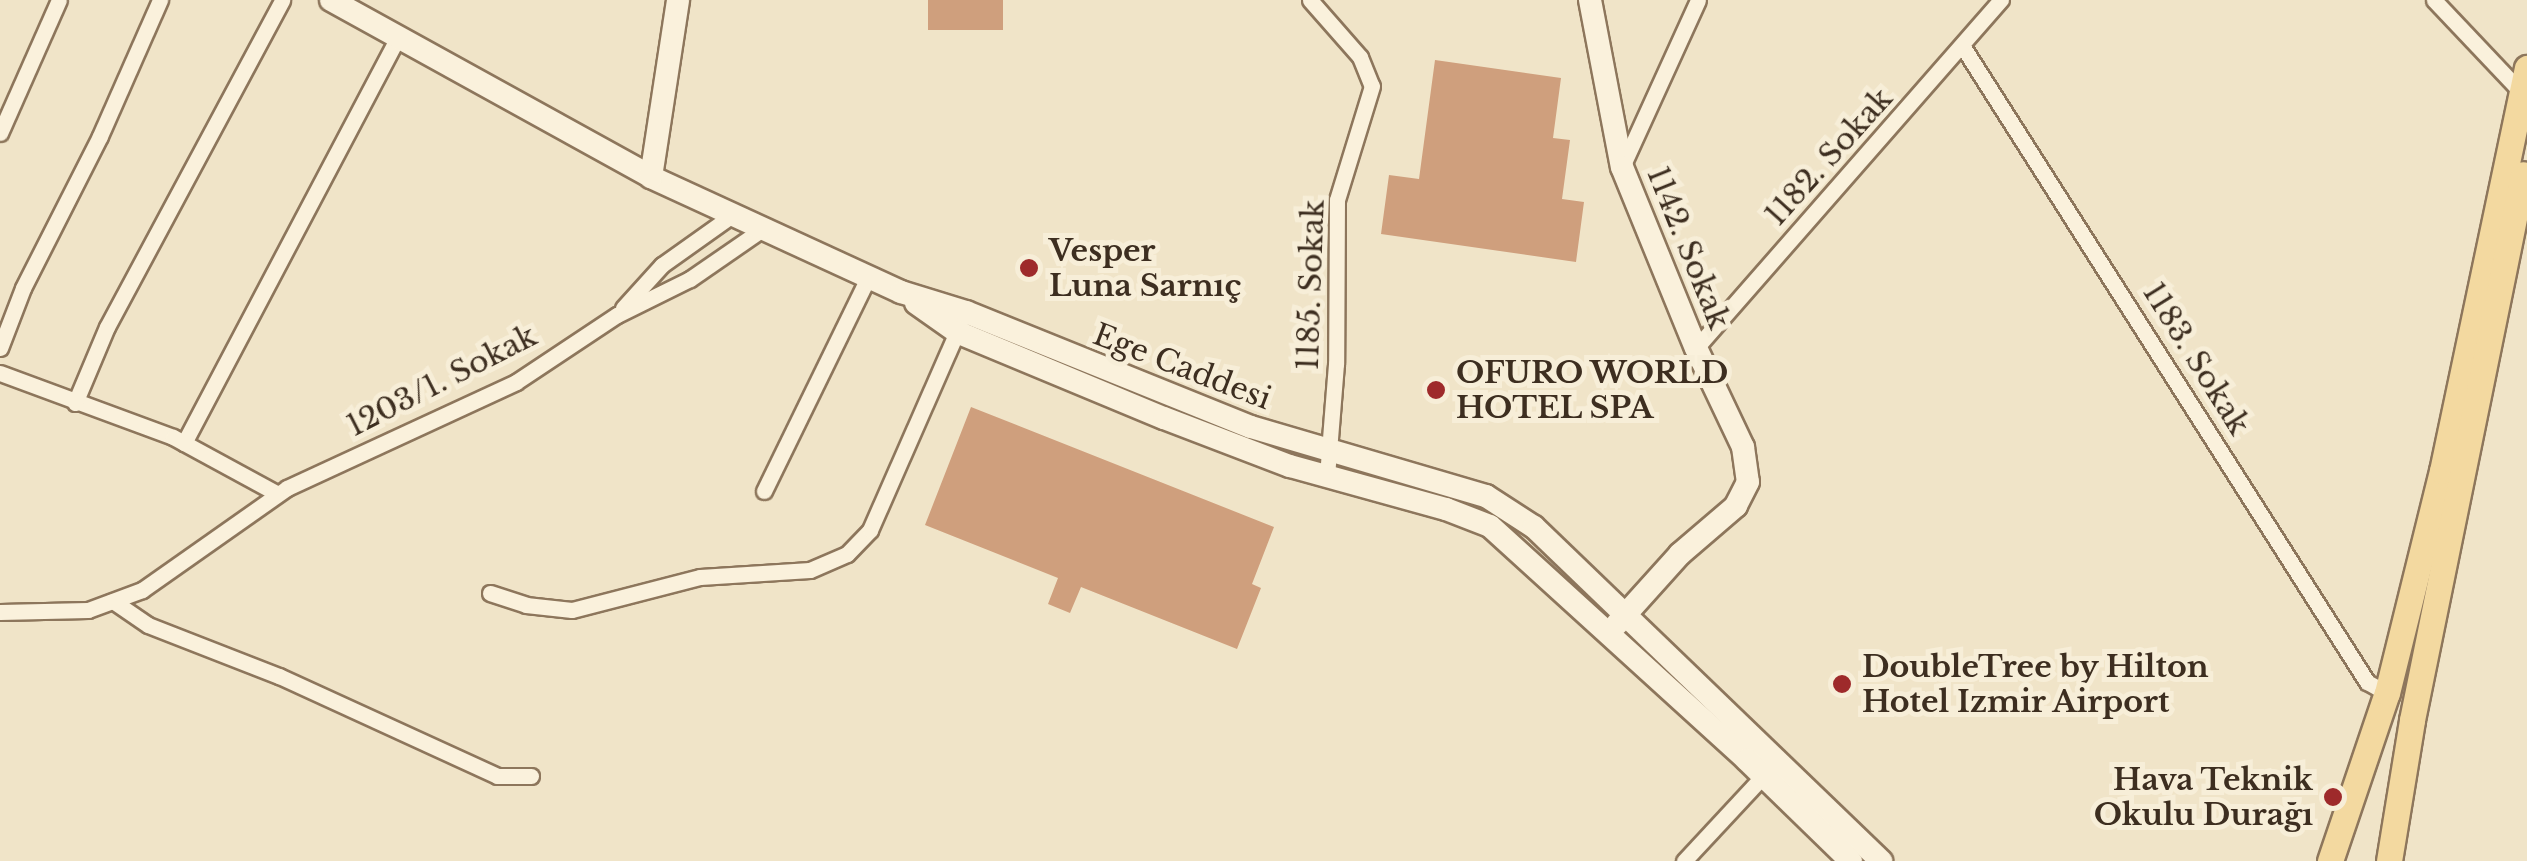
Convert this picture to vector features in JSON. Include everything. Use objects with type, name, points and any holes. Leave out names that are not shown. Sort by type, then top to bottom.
[{"type":"main road","points":[[2330,861],[2387,693],[2442,471],[2524,81]]},
{"type":"main road","points":[[2389,861],[2415,704],[2527,153]]},
{"type":"street","points":[[0,134],[59,0]]},
{"type":"street","points":[[0,348],[23,288],[100,136],[160,0]]},
{"type":"street","points":[[75,403],[107,326],[282,0]]},
{"type":"street","name":"Ege Caddesi","points":[[331,0],[650,177],[961,322],[1251,428],[1486,496],[1534,527],[1881,861]]},
{"type":"street","points":[[650,177],[678,0]]},
{"type":"street","points":[[1312,3],[1336,0]]},
{"type":"street","name":"1142. Sokak","points":[[1590,0],[1622,167],[1696,348],[1744,447],[1748,482],[1736,506],[1680,554],[1608,634]]},
{"type":"street","points":[[1622,167],[1698,0]]},
{"type":"street","name":"1182. Sokak","points":[[1696,348],[2002,0]]},
{"type":"street","points":[[2434,0],[2524,81]]},
{"type":"street","name":"1185. Sokak","points":[[1312,3],[1360,57],[1372,86],[1337,200],[1336,364],[1328,476]]},
{"type":"street","points":[[184,443],[396,39]]},
{"type":"street","name":"1183. Sokak","points":[[1963,46],[2367,682],[2387,693]]},
{"type":"street","name":"1203/1. Sokak","points":[[617,314],[662,265],[731,216]]},
{"type":"street","name":"1203/1. Sokak","points":[[0,612],[88,610],[142,590],[283,491],[516,382],[617,314],[690,279],[761,230]]},
{"type":"street","points":[[764,491],[868,278]]},
{"type":"street","points":[[490,593],[526,605],[572,610],[700,577],[810,570],[847,554],[870,530],[961,322],[1164,418],[1328,476],[1446,509],[1490,526],[1850,861]]},
{"type":"street","points":[[0,372],[184,443],[283,491]]},
{"type":"street","points":[[113,600],[148,625],[280,676],[497,776],[530,776]]},
{"type":"street","points":[[1684,861],[1763,776]]},
{"type":"building","points":[[928,0],[1003,0],[1003,30],[928,30]]},
{"type":"building","points":[[1435,60],[1561,78],[1553,138],[1570,140],[1562,199],[1584,202],[1576,262],[1381,234],[1389,175],[1419,179]]},
{"type":"building","points":[[971,407],[1274,527],[1252,584],[1261,588],[1237,649],[1081,587],[1070,613],[1048,604],[1058,578],[925,525]]},
{"type":"place","name":"Vesper Luna Sarnıç","points":[[1029,268]]},
{"type":"place","name":"OFURO WORLD HOTEL SPA","points":[[1436,390]]},
{"type":"place","name":"DoubleTree by Hilton Hotel Izmir Airport","points":[[1842,684]]},
{"type":"place","name":"Hava Teknik Okulu Durağı","points":[[2333,797]]}]
